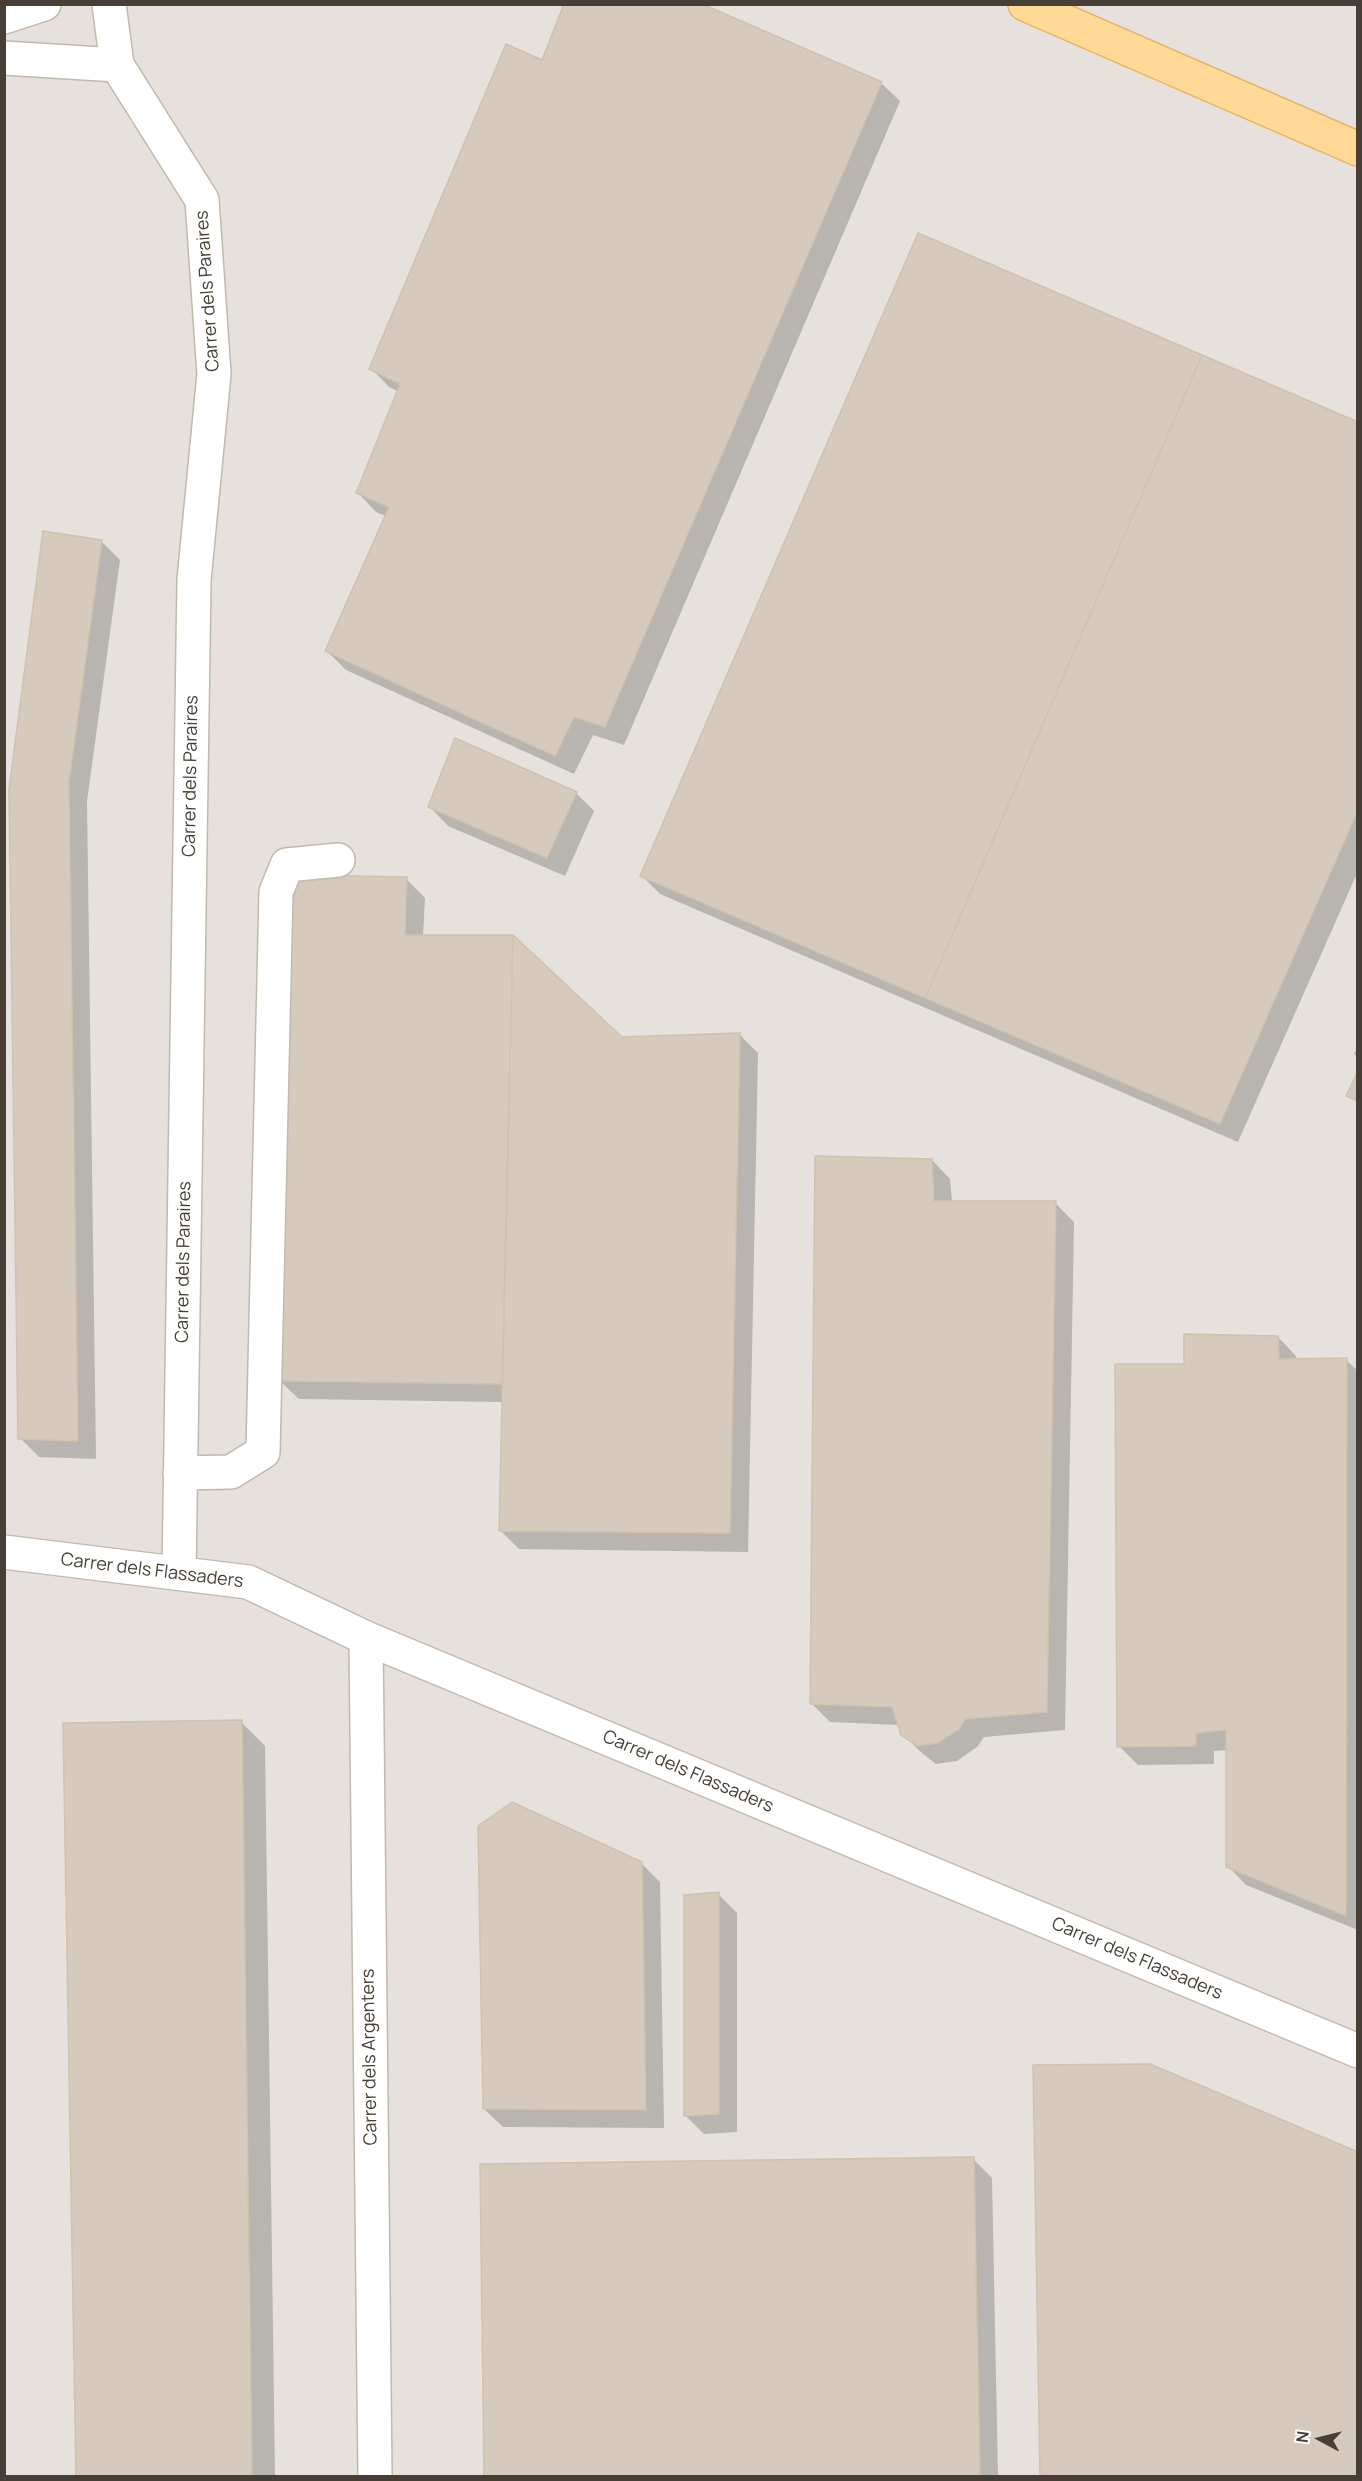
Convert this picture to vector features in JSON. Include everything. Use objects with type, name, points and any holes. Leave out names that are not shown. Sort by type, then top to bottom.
[{"type":"main road","points":[[1025,4],[1358,149]]},
{"type":"street","points":[[4,17],[44,4]]},
{"type":"street","name":"Carrer dels Paraires","points":[[109,4],[117,65],[202,200],[214,374],[194,580],[179,1573]]},
{"type":"street","points":[[4,58],[117,65]]},
{"type":"street","points":[[180,1473],[231,1472],[263,1452],[276,892],[287,865],[338,860]]},
{"type":"street","name":"Carrer dels Flassaders","points":[[4,1552],[248,1582],[366,1638],[1358,2051]]},
{"type":"street","name":"Carrer dels Argenters","points":[[366,1638],[375,2476]]},
{"type":"shaded area","points":[[5,5],[1357,5],[1357,2476],[5,2476]]},
{"type":"building","points":[[564,4],[702,4],[882,82],[605,727],[574,717],[555,756],[325,651],[389,507],[356,493],[400,384],[369,369],[506,44],[542,60]]},
{"type":"building","points":[[918,233],[1202,355],[925,998],[640,876]]},
{"type":"building","points":[[1202,355],[1358,422],[1358,810],[1220,1124],[925,998]]},
{"type":"building","points":[[43,531],[102,540],[69,782],[78,1441],[18,1439],[9,789]]},
{"type":"building","points":[[455,738],[577,792],[547,858],[428,807]]},
{"type":"building","points":[[289,875],[407,877],[405,935],[513,935],[502,1384],[279,1381]]},
{"type":"building","points":[[513,935],[622,1037],[740,1033],[730,1533],[499,1531]]},
{"type":"building","points":[[1358,1071],[1358,1101],[1346,1096]]},
{"type":"building","points":[[815,1156],[932,1159],[934,1201],[1056,1201],[1047,1712],[965,1719],[959,1729],[938,1743],[917,1746],[901,1735],[892,1707],[810,1704]]},
{"type":"building","points":[[1184,1334],[1278,1336],[1279,1359],[1347,1358],[1346,1916],[1226,1867],[1226,1730],[1196,1733],[1196,1746],[1117,1747],[1115,1364],[1184,1364]]},
{"type":"building","points":[[242,1720],[252,2476],[76,2476],[63,1723]]},
{"type":"building","points":[[512,1802],[642,1862],[646,2110],[483,2109],[478,1826]]},
{"type":"building","points":[[719,1892],[719,2114],[684,2116],[684,1895]]},
{"type":"building","points":[[1150,2064],[1358,2152],[1358,2476],[1040,2476],[1033,2065]]},
{"type":"building","points":[[974,2157],[980,2476],[484,2476],[480,2164]]}]
